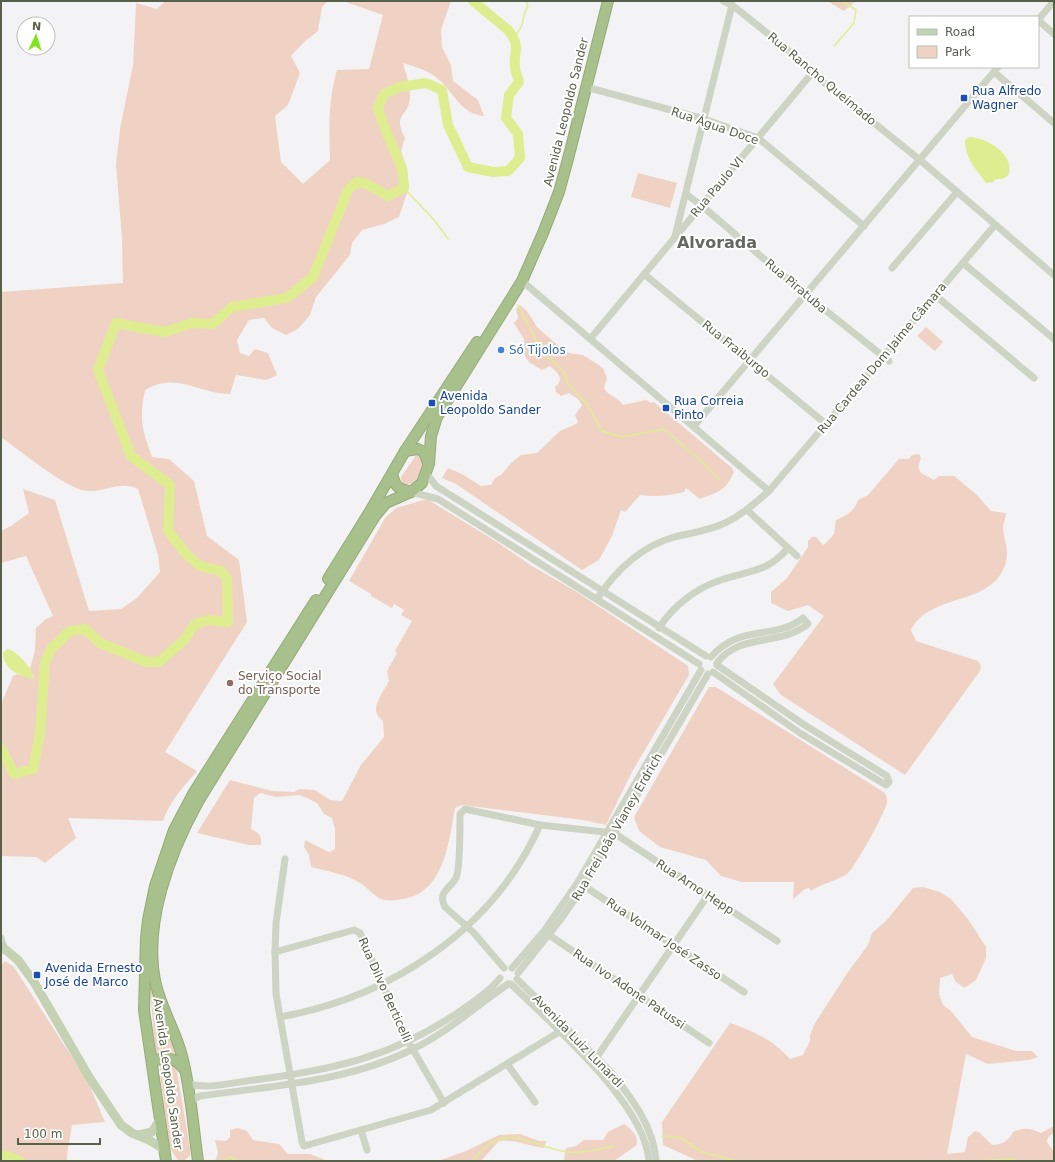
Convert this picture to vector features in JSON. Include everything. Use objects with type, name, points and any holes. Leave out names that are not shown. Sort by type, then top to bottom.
[{"type":"highway","name":"Avenida Leopoldo Sander","points":[[167,1157],[144,1010],[147,926],[155,886],[174,830],[193,794],[323,588],[405,451],[505,299],[518,276],[545,215],[559,172],[602,1]]},
{"type":"highway","name":"Avenida Leopoldo Sander","points":[[196,1158],[188,1084],[178,1042],[160,999],[153,967],[153,943],[158,909],[169,866],[199,800],[375,516],[386,503],[411,492],[422,483],[428,469],[431,436],[437,417],[522,281],[559,192],[608,1]]},
{"type":"highway","points":[[405,451],[418,449],[424,452],[428,469]]},
{"type":"highway","points":[[392,474],[397,488],[411,492]]},
{"type":"highway","points":[[152,1061],[167,1057],[172,1058],[177,1061],[185,1071]]},
{"type":"main road","points":[[2,949],[18,960],[34,982],[89,1077],[115,1117],[127,1130],[139,1135],[167,1157]]},
{"type":"main road","points":[[139,1135],[152,1132],[161,1118]]},
{"type":"street","name":"Rua Rancho Queimado","points":[[723,1],[732,6],[787,49],[812,73],[920,160],[1054,275]]},
{"type":"street","points":[[1039,19],[1054,1]]},
{"type":"street","points":[[674,239],[732,6]]},
{"type":"street","points":[[1039,21],[1054,34]]},
{"type":"street","points":[[694,426],[996,69],[1054,123]]},
{"type":"street","name":"Rua Paulo VI","points":[[591,338],[812,73]]},
{"type":"street","name":"Rua Água Doce","points":[[586,87],[704,119],[758,138],[864,226]]},
{"type":"street","points":[[892,268],[957,192]]},
{"type":"street","name":"Rua Piratuba","points":[[686,194],[805,294],[886,359]]},
{"type":"street","name":"Rua Cardeal Dom Jaime Câmara","points":[[597,599],[627,562],[648,548],[673,538],[716,527],[747,510],[770,491],[826,424],[886,359],[995,225]]},
{"type":"street","points":[[963,264],[1054,339]]},
{"type":"street","name":"Rua Fraiburgo","points":[[644,274],[826,424]]},
{"type":"street","points":[[522,281],[770,491]]},
{"type":"street","points":[[936,296],[1034,378]]},
{"type":"street","points":[[411,492],[438,499],[597,599],[800,733],[886,785],[889,782],[887,776],[803,724],[709,657],[659,628],[436,486],[428,469]]},
{"type":"street","points":[[747,510],[797,556]]},
{"type":"street","points":[[659,628],[677,607],[697,591],[720,580],[763,568],[775,561],[788,548]]},
{"type":"street","points":[[709,657],[731,640],[751,634],[787,627],[803,618],[808,624],[790,635],[752,641],[735,647],[724,653],[717,664]]},
{"type":"street","name":"Rua Frei João Vianey Erdrich","points":[[611,833],[700,667],[701,659],[709,657]]},
{"type":"street","name":"Rua Frei João Vianey Erdrich","points":[[517,976],[549,935],[710,673],[717,664]]},
{"type":"street","points":[[190,1101],[200,1096],[292,1084],[356,1070],[413,1050],[461,1020],[510,984],[517,976],[512,968],[504,968],[467,926],[445,907],[442,897],[457,877],[461,811],[465,809],[540,825],[611,833]]},
{"type":"street","points":[[280,1017],[333,1005],[382,985],[426,959],[467,926],[489,904],[526,854],[540,825]]},
{"type":"street","name":"Rua Arno Hepp","points":[[611,833],[777,940]]},
{"type":"street","points":[[284,859],[277,907],[275,952],[276,994],[302,1142],[304,1146],[416,1115],[444,1103],[559,1032]]},
{"type":"street","name":"Rua Frei João Vianey Erdrich","points":[[512,968],[544,931],[581,884]]},
{"type":"street","name":"Rua Volmar José Zasso","points":[[581,884],[744,992]]},
{"type":"street","points":[[591,1063],[597,1058],[708,895]]},
{"type":"street","name":"Rua Dilvo Berticelli","points":[[275,952],[357,930],[362,938],[408,1042],[444,1103]]},
{"type":"street","name":"Rua Ivo Adone Patussi","points":[[549,935],[709,1043]]},
{"type":"street","points":[[1,938],[2,949]]},
{"type":"street","points":[[188,1084],[209,1086],[291,1076],[360,1060],[408,1042],[457,1013],[489,989],[500,978],[501,972],[504,968]]},
{"type":"street","name":"Avenida Luiz Lunardi","points":[[517,976],[614,1077],[635,1106],[650,1133],[652,1150]]},
{"type":"street","points":[[500,978],[503,982],[510,984]]},
{"type":"street","name":"Avenida Luiz Lunardi","points":[[510,984],[604,1077],[621,1098],[652,1150]]},
{"type":"street","points":[[507,1064],[535,1102]]},
{"type":"street","points":[[361,1130],[367,1150]]},
{"type":"street","points":[[649,1161],[652,1150]]},
{"type":"street","points":[[652,1150],[656,1161]]},
{"type":"green space","points":[[165,1],[328,1],[322,7],[318,31],[304,42],[291,56],[300,73],[288,105],[275,116],[281,162],[303,184],[330,160],[329,126],[332,92],[337,70],[369,69],[383,15],[343,1],[451,1],[441,30],[442,47],[451,65],[453,81],[478,100],[484,116],[469,111],[463,107],[433,75],[403,63],[410,89],[410,98],[407,109],[400,120],[401,130],[405,138],[401,151],[407,168],[409,187],[399,217],[384,224],[362,230],[352,243],[350,255],[316,297],[310,315],[298,329],[286,335],[272,328],[264,318],[249,320],[237,340],[240,353],[249,356],[255,349],[268,353],[277,375],[266,380],[236,375],[230,394],[208,391],[178,383],[157,385],[145,390],[142,409],[142,424],[152,457],[169,459],[194,481],[207,536],[239,560],[247,622],[165,752],[197,771],[173,801],[163,821],[68,818],[76,838],[45,863],[36,857],[1,856],[1,704],[13,676],[17,674],[33,679],[34,677],[30,669],[35,650],[36,628],[46,619],[53,616],[26,556],[1,563],[1,531],[11,526],[29,513],[23,489],[55,500],[89,611],[121,609],[137,598],[160,572],[158,555],[138,489],[119,486],[93,491],[79,489],[56,477],[1,437],[1,292],[123,283],[122,238],[116,165],[120,129],[133,65],[136,3],[157,9]]},
{"type":"green space","points":[[827,1],[856,1],[844,11]]},
{"type":"green space","points":[[638,173],[677,183],[670,208],[631,197]]},
{"type":"green space","points":[[520,305],[527,311],[537,327],[554,342],[569,353],[583,355],[603,368],[607,378],[604,388],[623,405],[646,400],[651,403],[654,402],[732,468],[734,472],[728,483],[721,490],[700,499],[686,488],[684,492],[673,494],[657,496],[640,495],[625,512],[621,510],[612,536],[599,560],[582,570],[456,484],[442,478],[448,468],[462,474],[481,486],[491,485],[495,478],[502,474],[511,463],[521,455],[537,453],[560,431],[578,423],[575,415],[582,405],[578,399],[569,393],[561,396],[556,392],[555,387],[560,381],[558,374],[550,366],[542,370],[529,362],[525,356],[524,339],[514,323],[518,318],[516,309]]},
{"type":"green space","points":[[926,327],[943,342],[935,351],[917,336]]},
{"type":"green space","points":[[417,454],[423,463],[420,474],[412,483],[402,484],[401,477]]},
{"type":"green space","points":[[919,454],[921,458],[918,467],[921,473],[934,480],[939,476],[954,476],[977,495],[991,511],[1006,513],[1003,528],[1007,557],[999,577],[988,587],[932,609],[920,618],[911,630],[916,641],[978,661],[981,666],[980,671],[905,775],[781,695],[773,684],[824,616],[808,605],[788,611],[771,603],[771,592],[787,578],[808,547],[808,541],[812,537],[816,537],[823,545],[825,544],[834,534],[836,520],[850,513],[858,500],[868,495],[899,459],[909,459],[912,455]]},
{"type":"green space","points":[[427,499],[497,542],[532,566],[577,592],[688,666],[689,675],[632,772],[606,825],[583,820],[462,805],[455,808],[447,850],[436,877],[428,887],[417,895],[403,899],[391,900],[379,898],[363,885],[349,877],[311,867],[309,855],[304,847],[305,840],[329,852],[335,849],[335,829],[332,818],[324,814],[317,803],[299,795],[276,797],[260,793],[254,798],[251,829],[259,835],[261,845],[249,845],[197,833],[230,780],[272,791],[294,792],[300,789],[315,790],[330,800],[342,801],[361,765],[384,737],[383,721],[376,712],[376,706],[389,681],[387,671],[397,653],[395,651],[412,621],[401,615],[404,610],[394,604],[392,608],[349,581],[385,518],[396,508]]},
{"type":"green space","points":[[709,687],[716,687],[885,793],[887,801],[885,808],[863,851],[848,873],[811,891],[809,888],[805,889],[793,899],[794,882],[742,882],[721,876],[706,860],[660,847],[639,831],[634,817]]},
{"type":"green space","points":[[923,887],[940,892],[951,899],[968,919],[986,947],[986,958],[976,980],[964,988],[955,981],[952,974],[940,978],[939,994],[943,1005],[952,1012],[972,1037],[1016,1051],[1032,1051],[1038,1057],[1029,1060],[988,1064],[966,1054],[947,1154],[965,1152],[968,1137],[975,1131],[980,1133],[992,1145],[995,1145],[1004,1142],[1013,1132],[1020,1129],[1034,1130],[1041,1133],[1054,1126],[1054,1133],[1048,1137],[1047,1142],[1054,1152],[1054,1161],[698,1161],[663,1145],[662,1122],[730,1023],[747,1029],[770,1041],[790,1059],[803,1055],[810,1041],[810,1035],[815,1023],[848,972],[868,945],[872,933],[886,921],[913,888]]},
{"type":"green space","points":[[5,961],[14,967],[88,1082],[105,1122],[72,1125],[67,1161],[1,1161],[1,965]]},
{"type":"green space","points":[[148,968],[158,1010],[178,1054],[167,1053],[156,1056]]},
{"type":"green space","points":[[167,1062],[176,1066],[190,1148],[190,1156],[183,1161],[178,1160],[170,1149],[160,1073],[160,1067]]},
{"type":"green space","points":[[624,1124],[632,1130],[637,1138],[637,1145],[614,1161],[564,1161],[565,1151],[567,1148],[576,1146],[584,1140],[603,1140],[608,1132]]},
{"type":"green space","points":[[238,1128],[247,1131],[253,1140],[279,1144],[288,1154],[310,1154],[328,1161],[215,1161],[218,1153],[215,1140],[226,1141],[230,1137],[230,1130]]},
{"type":"green space","points":[[520,1134],[539,1141],[546,1141],[544,1148],[516,1142],[499,1141],[481,1161],[438,1161],[466,1151],[499,1135]]},
{"type":"shaded area","points":[[969,137],[984,140],[999,149],[1008,161],[1010,169],[1008,176],[986,183],[969,159],[965,140]]},
{"type":"shaded area","points":[[7,649],[11,650],[24,661],[33,675],[33,679],[17,674],[9,667],[4,659],[3,653]]},
{"type":"waterway","points":[[1,748],[14,774],[33,769],[40,734],[45,662],[51,649],[70,631],[85,629],[100,643],[147,662],[159,662],[184,640],[195,624],[209,620],[228,622],[227,579],[221,571],[200,566],[187,555],[168,531],[170,485],[131,456],[98,370],[116,323],[165,332],[192,323],[213,324],[232,307],[287,298],[313,277],[348,190],[357,182],[367,184],[388,196],[404,188],[402,168],[383,124],[378,107],[384,94],[399,87],[426,83],[442,90],[448,125],[468,167],[493,172],[508,171],[520,158],[518,134],[506,118],[509,95],[519,82],[515,69],[516,45],[508,30],[473,1]]},
{"type":"waterway","points":[[513,36],[520,30],[528,6],[526,1]]},
{"type":"waterway","points":[[834,46],[854,23],[856,10],[842,1]]},
{"type":"waterway","points":[[404,188],[435,221],[448,239]]},
{"type":"waterway","points":[[518,305],[541,350],[564,372],[568,384],[588,405],[602,431],[622,437],[664,429],[699,459],[720,480]]},
{"type":"waterway","points":[[662,1136],[679,1137],[702,1152],[737,1161]]},
{"type":"waterway","points":[[473,1161],[484,1148],[495,1141],[506,1138],[518,1138],[568,1152],[614,1146]]},
{"type":"waterway","points":[[1,1157],[8,1156],[20,1161]]},
{"type":"waterway","points":[[223,1161],[230,1157],[239,1161]]},
{"type":"waterway","points":[[976,1161],[1012,1159],[1017,1161]]},
{"type":"place","name":"Rua Alfredo Wagner","points":[[964,98]]},
{"type":"place","name":"Só Tijolos","points":[[501,350]]},
{"type":"place","name":"Avenida Leopoldo Sander","points":[[432,403]]},
{"type":"place","name":"Rua Correia Pinto","points":[[666,408]]},
{"type":"place","name":"Serviço Social do Transporte","points":[[230,683]]},
{"type":"place","name":"Avenida Ernesto José de Marco","points":[[37,975]]},
{"type":"district","name":"Alvorada","points":[[717,242]]}]
